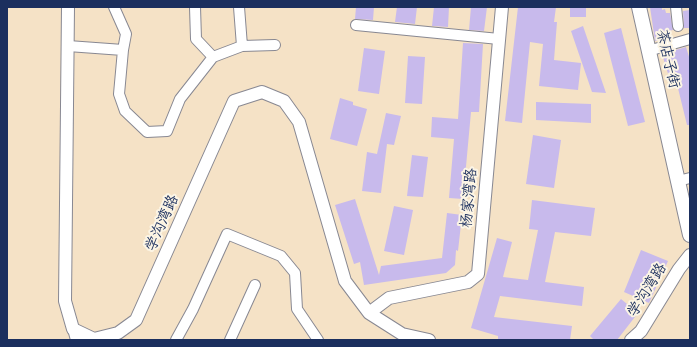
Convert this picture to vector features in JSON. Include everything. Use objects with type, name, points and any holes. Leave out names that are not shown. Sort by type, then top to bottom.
[{"type":"main road","name":"茶店子街","points":[[639,7],[648,51],[684,180],[690,235]]},
{"type":"street","name":"学沟湾路","points":[[68,7],[66,301],[75,335],[94,338],[118,333],[136,320],[234,101],[262,92],[284,101],[299,122],[345,281],[369,313],[402,334],[429,340]]},
{"type":"street","points":[[114,7],[126,34],[119,94],[125,111],[147,132],[167,131],[180,99],[213,58],[242,46],[275,45]]},
{"type":"street","points":[[195,7],[196,39],[213,58]]},
{"type":"street","points":[[239,7],[242,46]]},
{"type":"street","name":"杨家湾路","points":[[369,313],[389,298],[468,282],[478,274],[502,7]]},
{"type":"street","points":[[676,7],[678,26]]},
{"type":"street","points":[[356,25],[499,39]]},
{"type":"street","points":[[648,51],[690,40]]},
{"type":"street","points":[[68,46],[123,50]]},
{"type":"street","points":[[176,340],[193,309],[227,234],[281,256],[295,273],[297,309],[318,340]]},
{"type":"street","name":"学沟湾路","points":[[631,340],[641,331],[678,269],[690,255]]},
{"type":"street","points":[[230,340],[255,285]]},
{"type":"building","points":[[356,7],[374,7],[373,20],[355,19]]},
{"type":"building","points":[[397,7],[417,7],[415,24],[395,22]]},
{"type":"building","points":[[434,7],[449,7],[448,27],[432,26]]},
{"type":"building","points":[[471,7],[487,7],[484,31],[469,30]]},
{"type":"building","points":[[518,7],[556,7],[554,22],[557,22],[554,60],[581,63],[578,90],[539,86],[543,44],[530,42],[522,123],[505,121]]},
{"type":"building","points":[[570,7],[586,7],[586,17],[570,17]]},
{"type":"building","points":[[650,7],[662,7],[662,10],[665,9],[666,13],[670,13],[673,30],[668,31],[668,38],[655,41]]},
{"type":"building","points":[[690,10],[690,28],[684,28],[683,11]]},
{"type":"building","points":[[583,26],[606,93],[592,92],[571,31]]},
{"type":"building","points":[[621,28],[645,122],[628,126],[604,33]]},
{"type":"building","points":[[463,43],[483,44],[479,112],[471,112],[463,199],[449,198],[454,139],[431,137],[432,117],[458,119]]},
{"type":"building","points":[[686,47],[690,60],[690,125],[687,125],[675,76],[669,77],[662,54]]},
{"type":"building","points":[[364,48],[385,51],[379,94],[358,91]]},
{"type":"building","points":[[408,56],[425,57],[422,104],[405,103]]},
{"type":"building","points":[[340,98],[353,102],[353,105],[367,109],[357,146],[330,139]]},
{"type":"building","points":[[536,102],[591,104],[591,123],[536,120]]},
{"type":"building","points":[[386,113],[401,116],[394,145],[387,144],[381,193],[362,191],[367,152],[377,154]]},
{"type":"building","points":[[533,135],[561,140],[554,188],[526,184]]},
{"type":"building","points":[[412,155],[428,157],[423,197],[407,196]]},
{"type":"building","points":[[355,199],[379,275],[381,266],[442,258],[447,213],[462,215],[455,265],[446,273],[364,285],[360,262],[354,264],[335,205]]},
{"type":"building","points":[[532,200],[595,208],[591,236],[555,232],[545,282],[584,287],[582,306],[500,296],[494,317],[572,326],[570,340],[498,339],[498,336],[471,328],[497,238],[512,242],[503,277],[528,280],[538,230],[529,229]]},
{"type":"building","points":[[394,206],[413,210],[404,255],[384,251]]},
{"type":"building","points":[[641,250],[668,261],[649,303],[624,292]]},
{"type":"building","points":[[621,299],[638,313],[617,340],[594,340],[590,336]]}]
